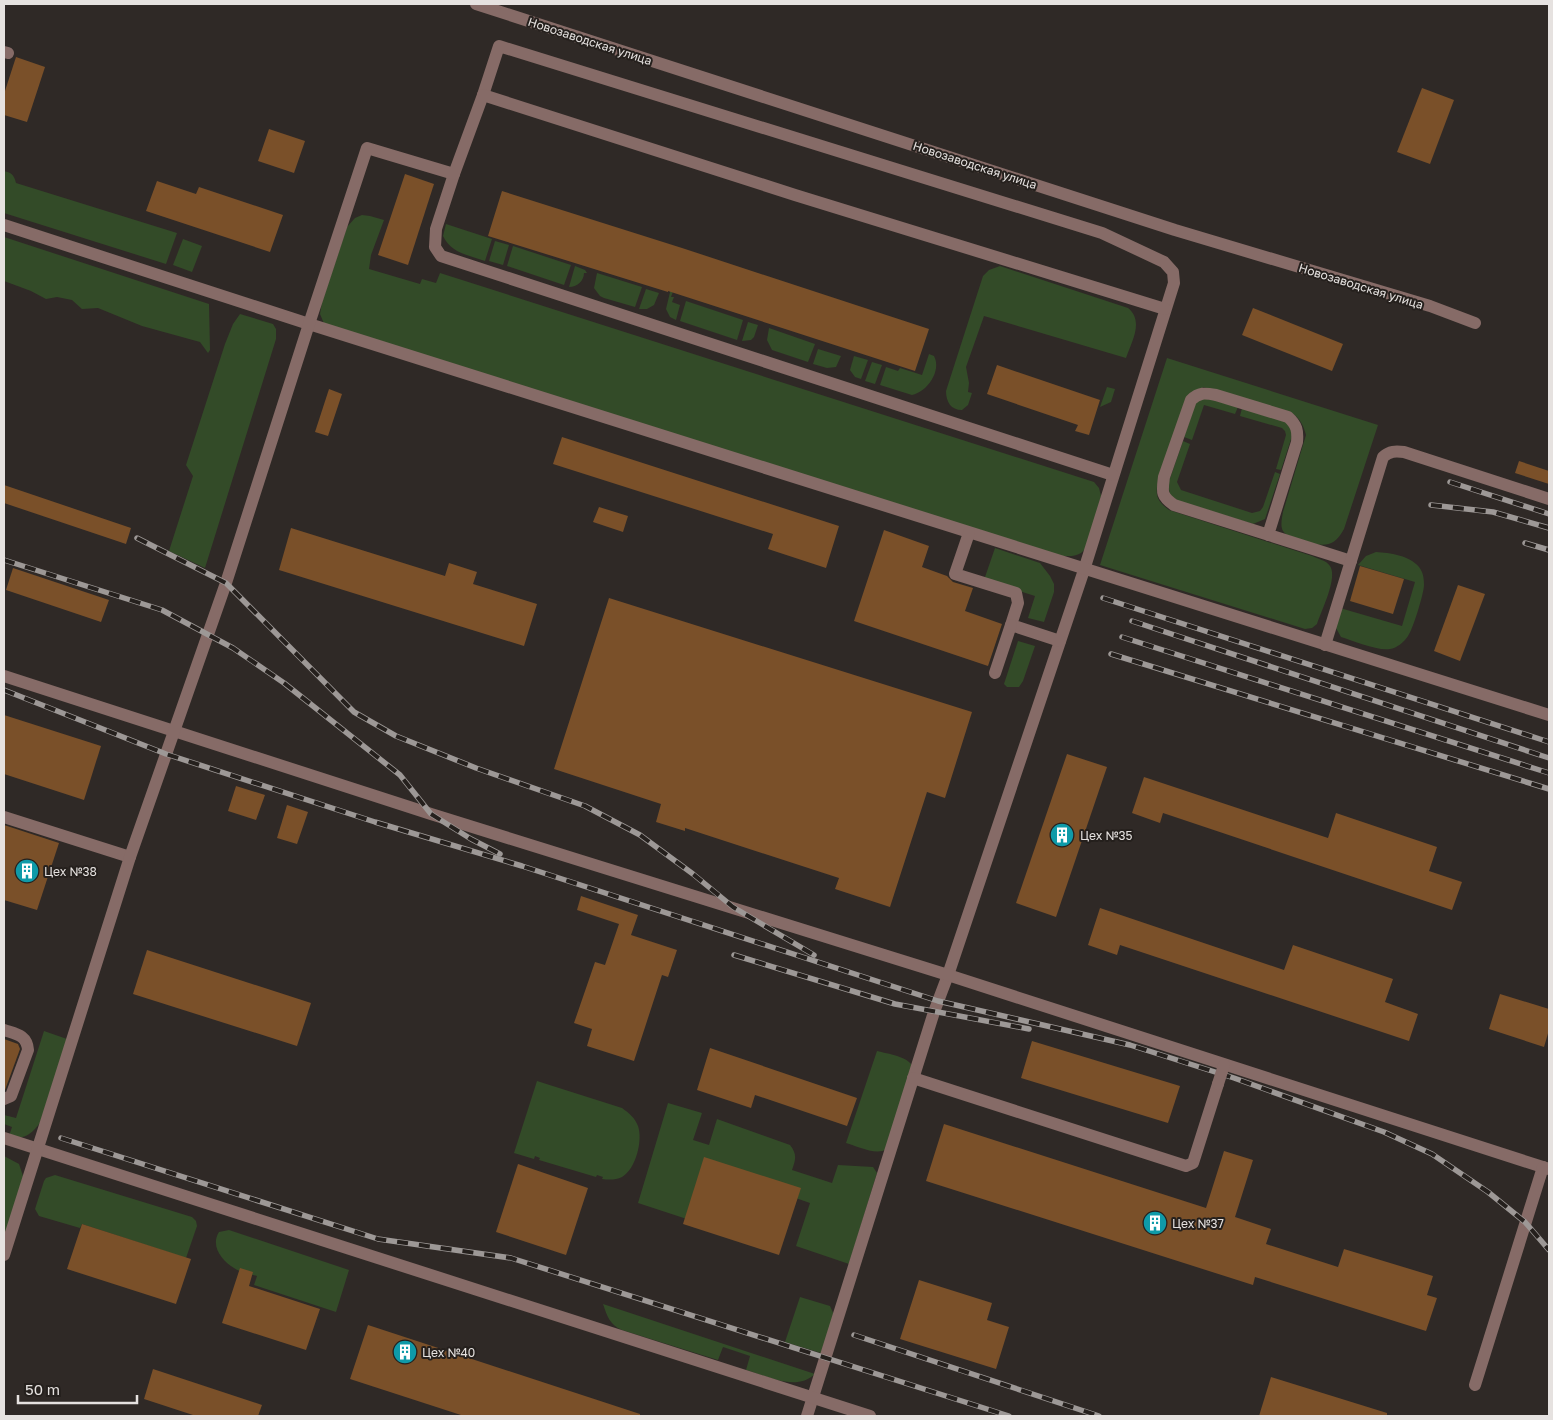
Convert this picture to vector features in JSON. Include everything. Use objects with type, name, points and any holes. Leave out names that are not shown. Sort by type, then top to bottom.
[{"type":"street","name":"Новозаводская улица","points":[[476,4],[1175,230],[1430,306],[1475,323]]},
{"type":"street","points":[[807,1416],[934,1012],[1084,570],[1174,283],[1173,272],[1164,262],[1102,233],[499,46],[436,229],[435,247],[441,256],[1113,475]]},
{"type":"street","points":[[483,96],[1165,309]]},
{"type":"street","points":[[4,1255],[130,857],[226,583],[308,324],[367,148],[454,174]]},
{"type":"street","points":[[4,225],[308,324],[1549,715]]},
{"type":"street","points":[[1268,535],[1297,442],[1298,431],[1295,423],[1288,417],[1216,395],[1204,393],[1196,395],[1191,400],[1164,477],[1162,490],[1166,500],[1174,505],[1268,535],[1351,561]]},
{"type":"street","points":[[1325,645],[1383,457],[1388,453],[1404,452],[1549,499]]},
{"type":"street","points":[[969,533],[955,574],[1016,593],[1018,604],[995,673]]},
{"type":"street","points":[[1011,626],[1060,640]]},
{"type":"street","points":[[4,676],[431,814],[948,975],[1546,1168],[1475,1385]]},
{"type":"street","points":[[4,816],[130,857]]},
{"type":"street","points":[[4,1030],[22,1036],[28,1043],[28,1050],[11,1096],[4,1099]]},
{"type":"street","points":[[913,1078],[1186,1166],[1193,1163],[1224,1065]]},
{"type":"street","points":[[4,1138],[870,1416]]},
{"type":"green space","points":[[4,171],[12,175],[16,183],[177,233],[166,264],[4,213]]},
{"type":"green space","points":[[362,215],[384,220],[371,255],[369,269],[420,284],[422,279],[436,283],[440,273],[1094,482],[1099,488],[1101,496],[1094,527],[1088,543],[1079,554],[1061,556],[325,326],[320,314],[322,302],[347,227],[355,218]]},
{"type":"green space","points":[[446,224],[492,239],[485,261],[461,253],[446,242],[443,236]]},
{"type":"green space","points":[[4,237],[209,304],[210,350],[208,353],[200,342],[142,326],[98,308],[82,309],[72,300],[57,297],[46,299],[4,281]]},
{"type":"green space","points":[[183,239],[202,246],[192,272],[173,265]]},
{"type":"green space","points":[[495,241],[509,245],[503,265],[489,261]]},
{"type":"green space","points":[[513,246],[571,265],[564,285],[507,266]]},
{"type":"green space","points":[[575,266],[585,270],[587,273],[584,273],[580,283],[569,287]]},
{"type":"green space","points":[[1000,266],[1128,308],[1133,313],[1136,325],[1126,358],[984,316],[966,367],[969,383],[968,392],[972,393],[968,405],[962,410],[952,407],[948,402],[946,391],[983,276],[989,270]]},
{"type":"green space","points":[[597,273],[642,287],[635,307],[600,296],[594,288]]},
{"type":"green space","points":[[671,288],[674,289],[671,297],[674,297],[672,302],[680,305],[676,320],[670,317],[666,309]]},
{"type":"green space","points":[[646,289],[659,293],[654,305],[647,309],[639,309]]},
{"type":"green space","points":[[686,301],[743,320],[737,340],[680,321]]},
{"type":"green space","points":[[240,314],[273,324],[276,329],[276,339],[205,568],[169,551],[193,476],[186,465],[225,344],[233,324]]},
{"type":"green space","points":[[748,322],[758,325],[751,340],[742,341]]},
{"type":"green space","points":[[769,328],[815,344],[808,362],[772,350],[767,340]]},
{"type":"green space","points":[[818,349],[841,356],[836,367],[827,368],[813,364]]},
{"type":"green space","points":[[929,354],[934,356],[936,362],[935,374],[923,390],[912,395],[880,385],[886,367],[898,371],[900,368],[922,375]]},
{"type":"green space","points":[[854,356],[868,360],[861,379],[855,377],[850,370]]},
{"type":"green space","points":[[1167,358],[1378,425],[1344,529],[1340,536],[1326,545],[1314,544],[1291,537],[1282,529],[1283,512],[1306,435],[1301,422],[1290,412],[1203,387],[1160,475],[1157,486],[1158,499],[1169,510],[1312,556],[1330,566],[1332,578],[1328,595],[1317,624],[1312,628],[1305,629],[1100,565]]},
{"type":"green space","points":[[872,362],[882,365],[875,384],[865,381]]},
{"type":"green space","points":[[1107,387],[1115,389],[1111,402],[1100,407]]},
{"type":"green space","points":[[1205,398],[1238,407],[1235,414],[1204,405],[1192,440],[1184,437],[1196,402]]},
{"type":"green space","points":[[1242,408],[1291,425],[1292,436],[1281,470],[1276,469],[1286,435],[1285,431],[1282,428],[1240,416]]},
{"type":"green space","points":[[1183,441],[1190,444],[1177,482],[1181,490],[1252,513],[1260,511],[1263,507],[1275,472],[1280,474],[1265,519],[1253,524],[1178,501],[1170,495],[1168,484]]},
{"type":"green space","points":[[995,548],[1040,563],[1050,576],[1054,584],[1054,592],[1044,622],[1028,618],[1035,596],[984,580]]},
{"type":"green space","points":[[1376,552],[1405,557],[1419,567],[1423,578],[1422,595],[1410,632],[1402,642],[1390,649],[1372,647],[1341,637],[1336,628],[1340,608],[1402,626],[1415,582],[1358,565],[1366,556]]},
{"type":"green space","points":[[1018,641],[1035,646],[1023,681],[1019,687],[1007,687],[1004,684]]},
{"type":"green space","points":[[44,1031],[67,1039],[40,1123],[27,1136],[19,1138],[9,1136],[12,1127],[4,1124],[4,1115],[16,1118]]},
{"type":"green space","points":[[877,1051],[907,1060],[913,1067],[887,1149],[883,1151],[866,1150],[846,1143]]},
{"type":"green space","points":[[537,1081],[622,1108],[632,1116],[638,1126],[640,1139],[635,1161],[627,1173],[617,1179],[602,1179],[603,1177],[597,1175],[596,1177],[539,1160],[540,1158],[535,1156],[534,1159],[514,1153]]},
{"type":"green space","points":[[668,1103],[702,1113],[693,1140],[709,1145],[717,1119],[790,1145],[795,1157],[792,1170],[832,1183],[838,1165],[873,1167],[877,1173],[849,1264],[796,1246],[810,1203],[716,1170],[699,1223],[638,1203]]},
{"type":"green space","points":[[4,1156],[19,1164],[24,1179],[4,1243]]},
{"type":"green space","points":[[55,1175],[192,1217],[196,1221],[197,1226],[186,1258],[82,1224],[80,1228],[39,1216],[35,1209],[44,1181],[46,1178]]},
{"type":"green space","points":[[229,1230],[349,1270],[336,1312],[254,1285],[257,1276],[234,1268],[219,1253],[216,1243],[219,1232]]},
{"type":"green space","points":[[800,1297],[830,1306],[834,1315],[821,1353],[785,1342]]},
{"type":"green space","points":[[603,1304],[815,1374],[799,1382],[772,1379],[746,1370],[750,1356],[723,1347],[718,1360],[622,1330],[612,1323]]},
{"type":"building","points":[[16,57],[45,67],[27,122],[4,115],[4,94]]},
{"type":"building","points":[[1422,88],[1454,100],[1430,164],[1397,152]]},
{"type":"building","points":[[269,129],[305,141],[294,173],[258,161]]},
{"type":"building","points":[[405,174],[434,184],[408,265],[378,255]]},
{"type":"building","points":[[157,181],[196,194],[199,187],[283,215],[270,252],[146,211]]},
{"type":"building","points":[[502,191],[929,329],[915,371],[668,291],[488,236]]},
{"type":"building","points":[[1253,308],[1343,344],[1332,371],[1242,335]]},
{"type":"building","points":[[997,365],[1100,400],[1089,435],[1075,431],[1078,425],[987,394]]},
{"type":"building","points":[[329,389],[342,394],[328,436],[315,432]]},
{"type":"building","points":[[562,437],[839,526],[826,568],[768,549],[773,534],[553,464]]},
{"type":"building","points":[[1519,461],[1549,471],[1549,484],[1515,473]]},
{"type":"building","points":[[4,485],[131,528],[126,544],[4,503]]},
{"type":"building","points":[[599,507],[628,516],[623,532],[593,522]]},
{"type":"building","points":[[291,528],[445,576],[449,563],[477,572],[473,584],[537,604],[524,646],[279,570]]},
{"type":"building","points":[[884,530],[929,546],[922,567],[947,576],[953,582],[973,588],[965,611],[1002,624],[988,666],[854,621]]},
{"type":"building","points":[[1360,566],[1404,579],[1393,614],[1350,601]]},
{"type":"building","points":[[13,568],[109,600],[101,622],[6,590]]},
{"type":"building","points":[[1458,585],[1485,594],[1460,661],[1434,651]]},
{"type":"building","points":[[609,598],[972,712],[945,798],[927,792],[890,907],[835,889],[839,878],[685,828],[685,831],[656,822],[661,804],[554,769]]},
{"type":"building","points":[[4,715],[101,746],[84,800],[4,774]]},
{"type":"building","name":"Цех №35","points":[[1067,754],[1107,767],[1056,917],[1016,903]]},
{"type":"building","points":[[1144,777],[1328,838],[1336,813],[1437,847],[1429,871],[1462,882],[1452,910],[1163,813],[1160,823],[1132,813]]},
{"type":"building","points":[[236,786],[265,795],[256,820],[228,811]]},
{"type":"building","points":[[287,805],[308,812],[297,844],[277,838]]},
{"type":"building","name":"Цех №38","points":[[4,825],[59,843],[37,910],[4,900]]},
{"type":"building","points":[[581,896],[638,915],[631,935],[677,950],[668,977],[662,975],[634,1061],[587,1046],[592,1029],[574,1023],[595,962],[605,965],[619,924],[577,910]]},
{"type":"building","points":[[1100,908],[1284,970],[1293,945],[1393,979],[1385,1002],[1418,1014],[1409,1041],[1120,945],[1117,955],[1088,945]]},
{"type":"building","points":[[147,950],[311,1003],[297,1046],[133,994]]},
{"type":"building","points":[[1500,994],[1549,1009],[1549,1030],[1544,1047],[1489,1029]]},
{"type":"building","points":[[4,1039],[18,1044],[20,1049],[5,1090]]},
{"type":"building","points":[[1032,1041],[1180,1086],[1168,1123],[1021,1078]]},
{"type":"building","points":[[710,1048],[857,1098],[847,1126],[755,1095],[751,1108],[697,1090]]},
{"type":"building","name":"Цех №37","points":[[944,1124],[1206,1208],[1224,1151],[1253,1160],[1235,1217],[1271,1229],[1266,1244],[1338,1267],[1344,1249],[1433,1276],[1427,1295],[1437,1298],[1426,1331],[1255,1277],[1253,1285],[926,1181]]},
{"type":"building","points":[[704,1157],[801,1188],[779,1255],[683,1224]]},
{"type":"building","points":[[518,1164],[588,1188],[566,1255],[496,1232]]},
{"type":"building","points":[[82,1224],[191,1259],[176,1304],[67,1269]]},
{"type":"building","points":[[240,1268],[253,1272],[249,1286],[320,1309],[306,1350],[222,1323]]},
{"type":"building","points":[[919,1280],[992,1303],[987,1320],[1009,1327],[996,1369],[900,1339]]},
{"type":"building","name":"Цех №40","points":[[368,1325],[640,1414],[640,1416],[464,1416],[350,1379]]},
{"type":"building","points":[[153,1369],[262,1405],[258,1416],[196,1416],[144,1399]]},
{"type":"building","points":[[1271,1377],[1387,1413],[1387,1416],[1259,1416]]},
{"type":"railway","points":[[1450,482],[1549,514]]},
{"type":"railway","points":[[1431,505],[1493,512],[1549,528]]},
{"type":"railway","points":[[137,538],[226,583],[354,712],[396,736],[476,768],[585,806],[640,835],[693,874],[733,907],[814,955]]},
{"type":"railway","points":[[1525,543],[1549,550]]},
{"type":"railway","points":[[4,560],[162,610],[233,648],[284,683],[400,775],[431,814],[471,839],[500,854]]},
{"type":"railway","points":[[1103,598],[1549,742]]},
{"type":"railway","points":[[1132,621],[1549,758]]},
{"type":"railway","points":[[1122,637],[1549,773]]},
{"type":"railway","points":[[1111,654],[1549,789]]},
{"type":"railway","points":[[4,690],[166,754],[375,822],[522,866],[938,1001],[1130,1045],[1234,1078],[1384,1132],[1432,1154],[1488,1192],[1525,1222],[1549,1250]]},
{"type":"railway","points":[[734,955],[895,1004],[1029,1029]]},
{"type":"railway","points":[[61,1138],[378,1239],[511,1258],[1009,1416]]},
{"type":"railway","points":[[854,1335],[1099,1416]]},
{"type":"place","name":"Цех №35","points":[[1062,835]]},
{"type":"place","name":"Цех №38","points":[[27,871]]},
{"type":"place","name":"Цех №37","points":[[1155,1223]]},
{"type":"place","name":"Цех №40","points":[[405,1352]]}]
